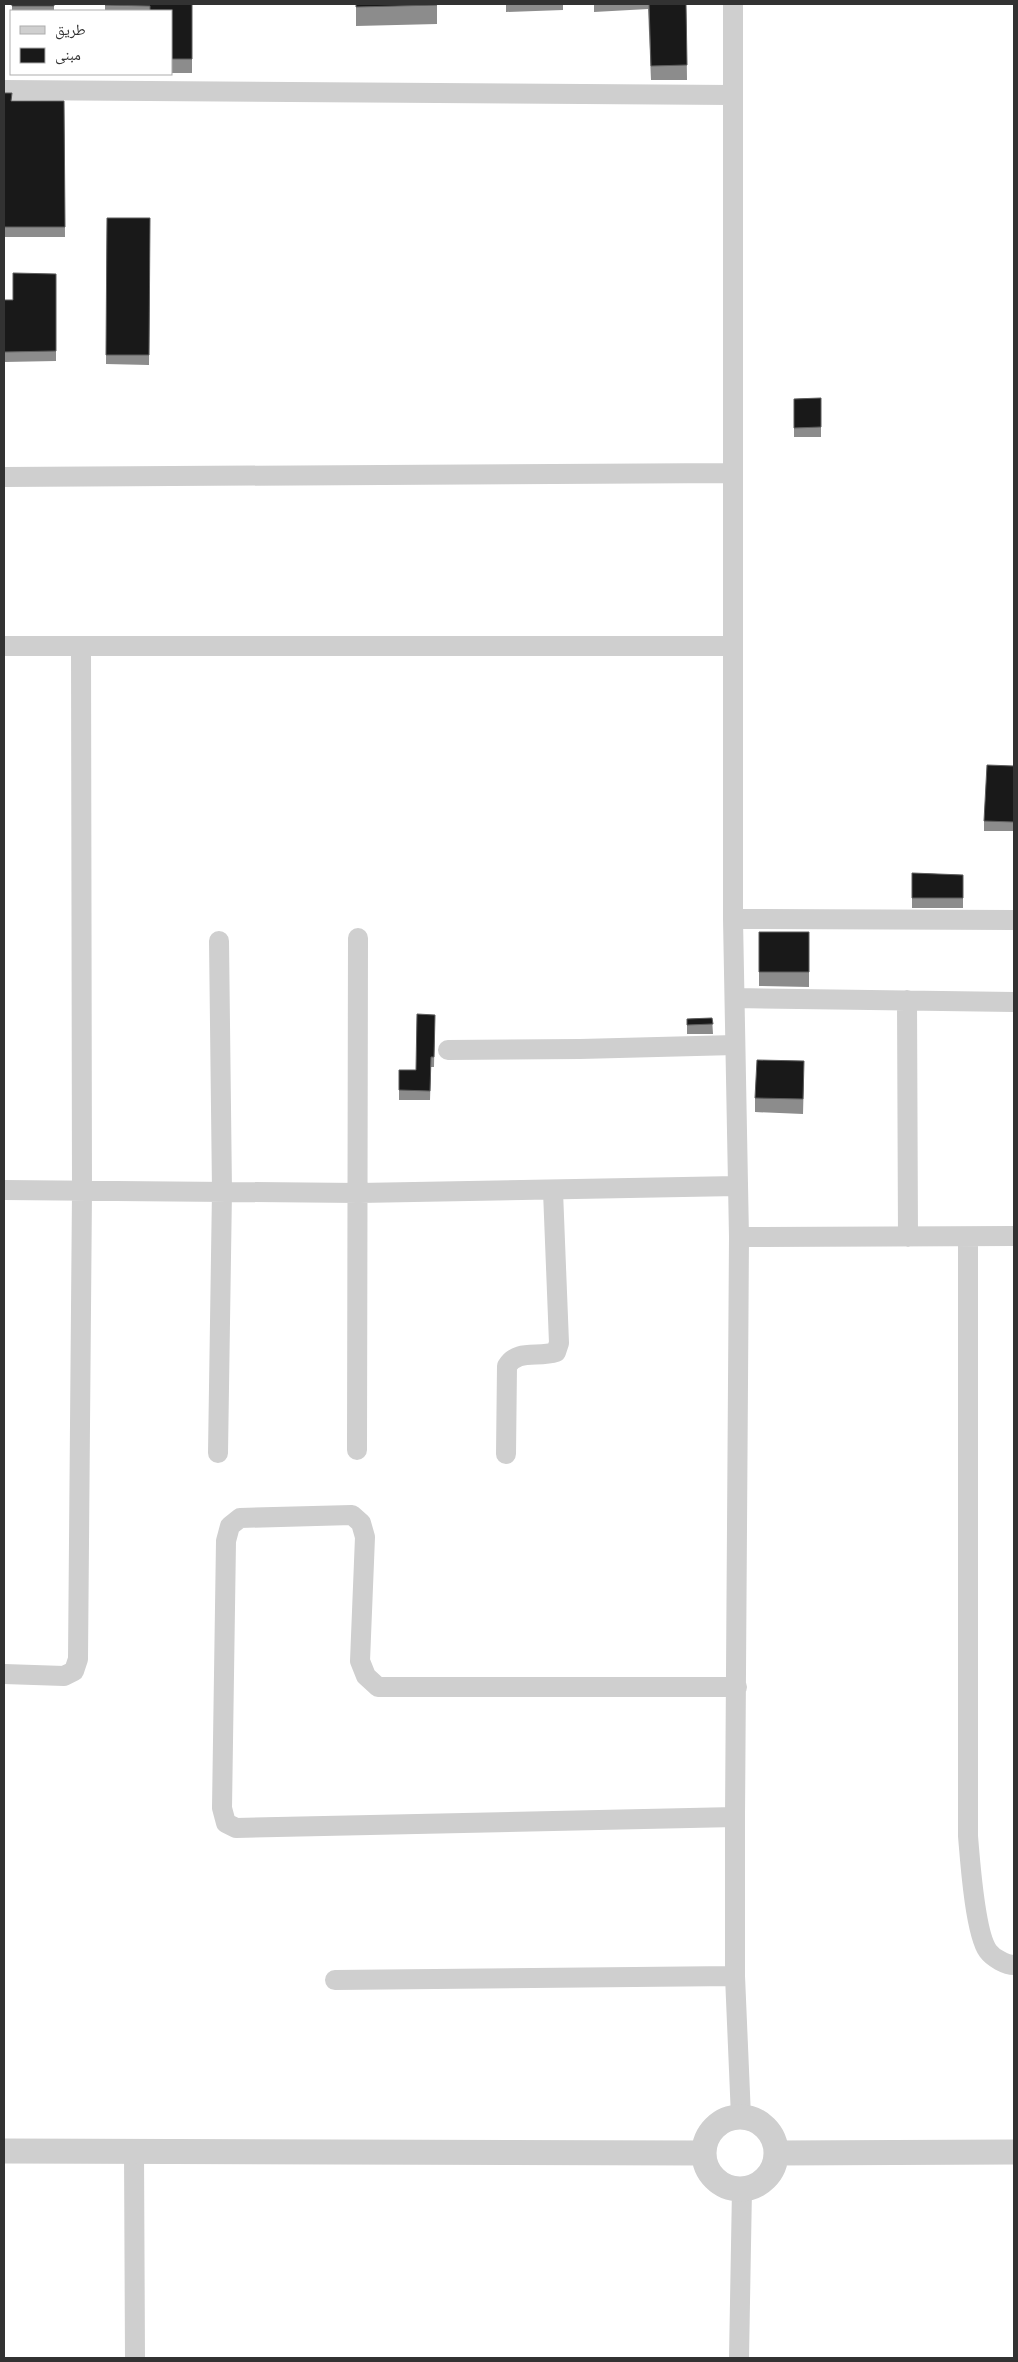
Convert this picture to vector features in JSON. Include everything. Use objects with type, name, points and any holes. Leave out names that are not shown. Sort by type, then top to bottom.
[{"type":"street","points":[[733,4],[733,918],[739,1237],[737,1687],[734,1817],[735,1976],[741,2117]]},
{"type":"street","points":[[4,90],[732,95]]},
{"type":"street","points":[[4,478],[733,473]]},
{"type":"street","points":[[4,646],[733,646]]},
{"type":"street","points":[[4,1674],[64,1676],[74,1671],[78,1659],[82,1192],[81,646]]},
{"type":"street","points":[[733,918],[1014,920]]},
{"type":"street","points":[[357,1450],[358,938]]},
{"type":"street","points":[[218,1453],[222,1191],[219,941]]},
{"type":"street","points":[[735,998],[1014,1002]]},
{"type":"street","points":[[907,1000],[908,1236]]},
{"type":"street","points":[[448,1050],[736,1045]]},
{"type":"street","points":[[4,1190],[359,1193],[737,1186]]},
{"type":"street","points":[[506,1454],[507,1366],[511,1359],[517,1355],[545,1356],[556,1352],[559,1343],[554,1190]]},
{"type":"street","points":[[739,1237],[1014,1236]]},
{"type":"street","points":[[968,1237],[968,1836],[972,1881],[983,1938],[988,1951],[999,1960],[1014,1965]]},
{"type":"street","points":[[734,1817],[236,1828],[226,1823],[222,1808],[226,1541],[230,1526],[240,1518],[352,1515],[361,1523],[365,1537],[360,1661],[366,1676],[378,1687],[737,1687]]},
{"type":"street","points":[[335,1980],[735,1976]]},
{"type":"street","points":[[741,2117],[752,2119],[762,2124],[772,2137],[776,2153],[775,2164],[770,2174],[753,2187],[742,2189],[730,2188],[712,2174],[706,2164],[704,2153],[706,2141],[719,2124],[730,2118],[741,2117]]},
{"type":"street","points":[[4,2151],[704,2153]]},
{"type":"street","points":[[134,2152],[134,2358]]},
{"type":"street","points":[[776,2153],[1014,2152]]},
{"type":"street","points":[[739,2358],[742,2189]]},
{"type":"building","points":[[12,4],[54,4],[54,6],[12,6]]},
{"type":"building","points":[[192,4],[192,59],[172,59],[172,10],[150,10],[150,6],[105,5]]},
{"type":"building","points":[[356,4],[437,4],[437,5],[356,7]]},
{"type":"building","points":[[649,4],[686,4],[687,65],[651,66]]},
{"type":"building","points":[[4,93],[12,93],[11,101],[64,101],[65,227],[4,227]]},
{"type":"building","points":[[107,218],[150,218],[149,355],[106,355]]},
{"type":"building","points":[[13,273],[56,274],[56,351],[4,352],[4,300],[13,300]]},
{"type":"building","points":[[821,398],[821,427],[794,428],[794,399]]},
{"type":"building","points":[[987,765],[1014,766],[1014,822],[984,821]]},
{"type":"building","points":[[912,873],[963,875],[963,898],[912,898]]},
{"type":"building","points":[[759,932],[809,932],[809,972],[759,972]]},
{"type":"building","points":[[417,1014],[435,1015],[434,1057],[431,1057],[430,1091],[399,1090],[399,1070],[416,1070]]},
{"type":"building","points":[[712,1018],[713,1024],[687,1025],[687,1019]]},
{"type":"building","points":[[757,1060],[804,1061],[803,1099],[755,1098]]}]
